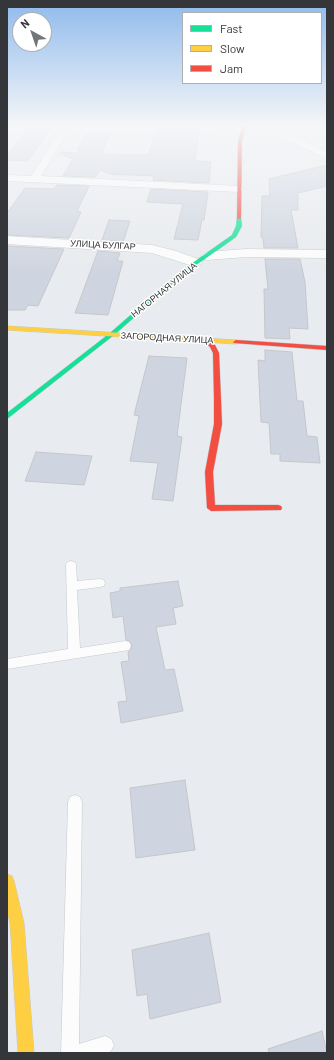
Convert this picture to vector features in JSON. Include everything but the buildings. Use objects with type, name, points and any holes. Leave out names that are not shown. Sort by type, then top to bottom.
[{"type":"street","points":[[34,179],[38,173]]},
{"type":"street","name":"НАГОРНАЯ УЛИЦА","points":[[7,417],[112,334],[183,272],[234,236],[240,226],[239,173]]},
{"type":"street","points":[[7,178],[239,189]]},
{"type":"street","name":"УЛИЦА БУЛГАР","points":[[7,240],[152,249],[172,254],[196,263]]},
{"type":"street","points":[[207,256],[246,253],[327,254]]},
{"type":"street","name":"ЗАГОРОДНАЯ УЛИЦА","points":[[7,328],[327,348]]},
{"type":"street","points":[[204,340],[213,346],[216,353],[218,398],[218,424],[209,472],[211,508],[278,508]]},
{"type":"street","points":[[7,881],[17,923],[26,1053]]},
{"type":"lane","points":[[72,565],[74,654]]},
{"type":"lane","points":[[72,586],[100,583]]},
{"type":"lane","points":[[7,664],[125,646]]},
{"type":"lane","points":[[70,1053],[75,802]]},
{"type":"lane","points":[[77,1053],[105,1045]]},
{"type":"traffic: fast","points":[[7,417],[112,334],[183,272],[234,236],[239,226],[239,218]]},
{"type":"traffic: slow","points":[[7,328],[236,342]]},
{"type":"traffic: slow","points":[[7,881],[17,923],[26,1053]]},
{"type":"traffic: jam","points":[[239,218],[240,173]]},
{"type":"traffic: jam","points":[[204,340],[213,346],[216,353],[218,398],[218,424],[209,472],[211,508],[278,508]]},
{"type":"traffic: jam","points":[[236,342],[327,348]]}]
